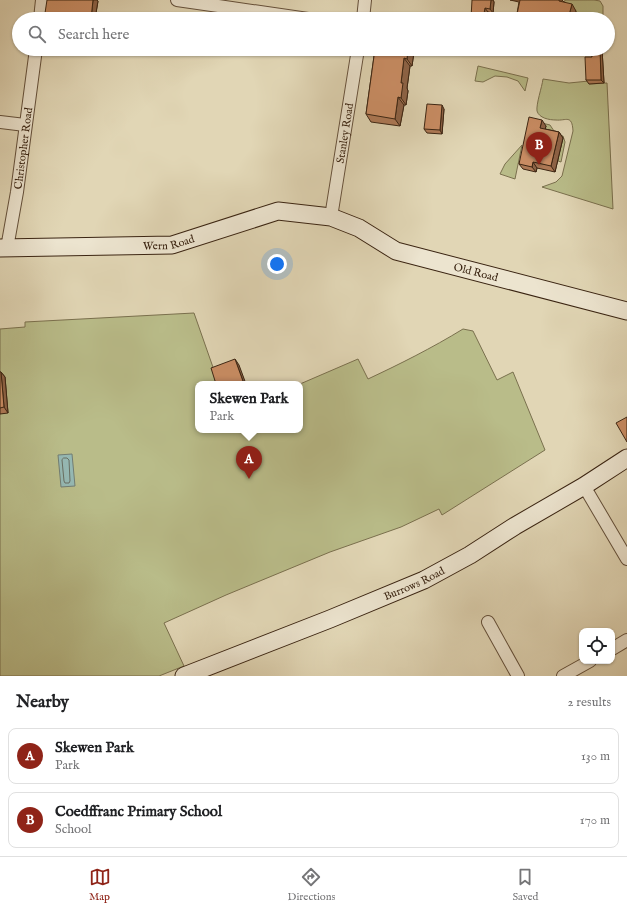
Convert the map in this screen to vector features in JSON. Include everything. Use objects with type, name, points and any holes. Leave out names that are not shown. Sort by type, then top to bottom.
[{"type":"street","points":[[41,12],[42,0]]},
{"type":"street","points":[[177,0],[260,12]]},
{"type":"street","points":[[364,12],[365,0]]},
{"type":"street","name":"Christopher Road","points":[[4,248],[17,192],[35,56]]},
{"type":"street","name":"Stanley Road","points":[[331,217],[357,56]]},
{"type":"street","points":[[0,122],[25,125]]},
{"type":"street","name":"Wern Road","points":[[4,248],[172,245],[278,211],[331,217]]},
{"type":"street","name":"Old Road","points":[[331,217],[359,228],[396,251],[627,311]]},
{"type":"street","name":"Burrows Road","points":[[184,676],[330,619],[424,580],[470,555],[514,526],[584,486],[627,458]]},
{"type":"street","points":[[584,486],[627,559]]},
{"type":"street","points":[[488,622],[518,676]]},
{"type":"street","points":[[615,646],[627,640]]},
{"type":"street","points":[[562,676],[584,664]]},
{"type":"green space","points":[[565,0],[594,0],[600,1],[603,6],[603,12],[567,12],[563,8]]},
{"type":"green space","points":[[478,66],[528,78],[525,91],[518,81],[507,77],[495,76],[483,82],[475,81]]},
{"type":"green space","points":[[543,79],[569,83],[589,81],[589,84],[607,83],[613,209],[542,187],[556,182],[562,176],[573,131],[570,120],[547,119],[538,113],[537,104]]},
{"type":"green space","points":[[538,122],[550,125],[556,134],[563,136],[565,142],[561,162],[558,161],[550,135]]},
{"type":"green space","points":[[522,145],[515,179],[500,174],[505,164]]},
{"type":"green space","points":[[194,313],[215,373],[238,381],[195,381],[195,433],[303,433],[303,383],[358,359],[368,379],[416,356],[463,329],[473,331],[497,380],[513,372],[545,450],[442,515],[439,509],[401,527],[330,552],[226,595],[164,623],[184,666],[159,676],[0,676],[0,329],[25,327],[25,322]]},
{"type":"water","points":[[72,454],[75,486],[61,487],[58,455]]},
{"type":"building","points":[[47,0],[93,0],[92,12],[45,12]]},
{"type":"building","points":[[472,0],[491,0],[490,9],[485,8],[484,12],[471,12]]},
{"type":"building","points":[[520,0],[559,0],[572,4],[570,12],[517,12]]},
{"type":"building","points":[[374,56],[407,56],[407,59],[404,58],[401,98],[398,97],[395,119],[366,114]]},
{"type":"building","points":[[600,56],[601,80],[586,80],[585,57]]},
{"type":"building","points":[[427,104],[442,105],[440,130],[424,129]]},
{"type":"building","points":[[529,117],[542,120],[540,128],[559,132],[551,166],[533,162],[532,167],[519,164]]},
{"type":"building","points":[[235,359],[243,381],[215,381],[211,368]]},
{"type":"building","points":[[0,372],[4,407],[0,408]]},
{"type":"building","points":[[627,417],[627,442],[616,423]]},
{"type":"place","name":"Coedffranc Primary School","points":[[539,165]]},
{"type":"place","name":"Skewen Park","points":[[249,479]]}]
